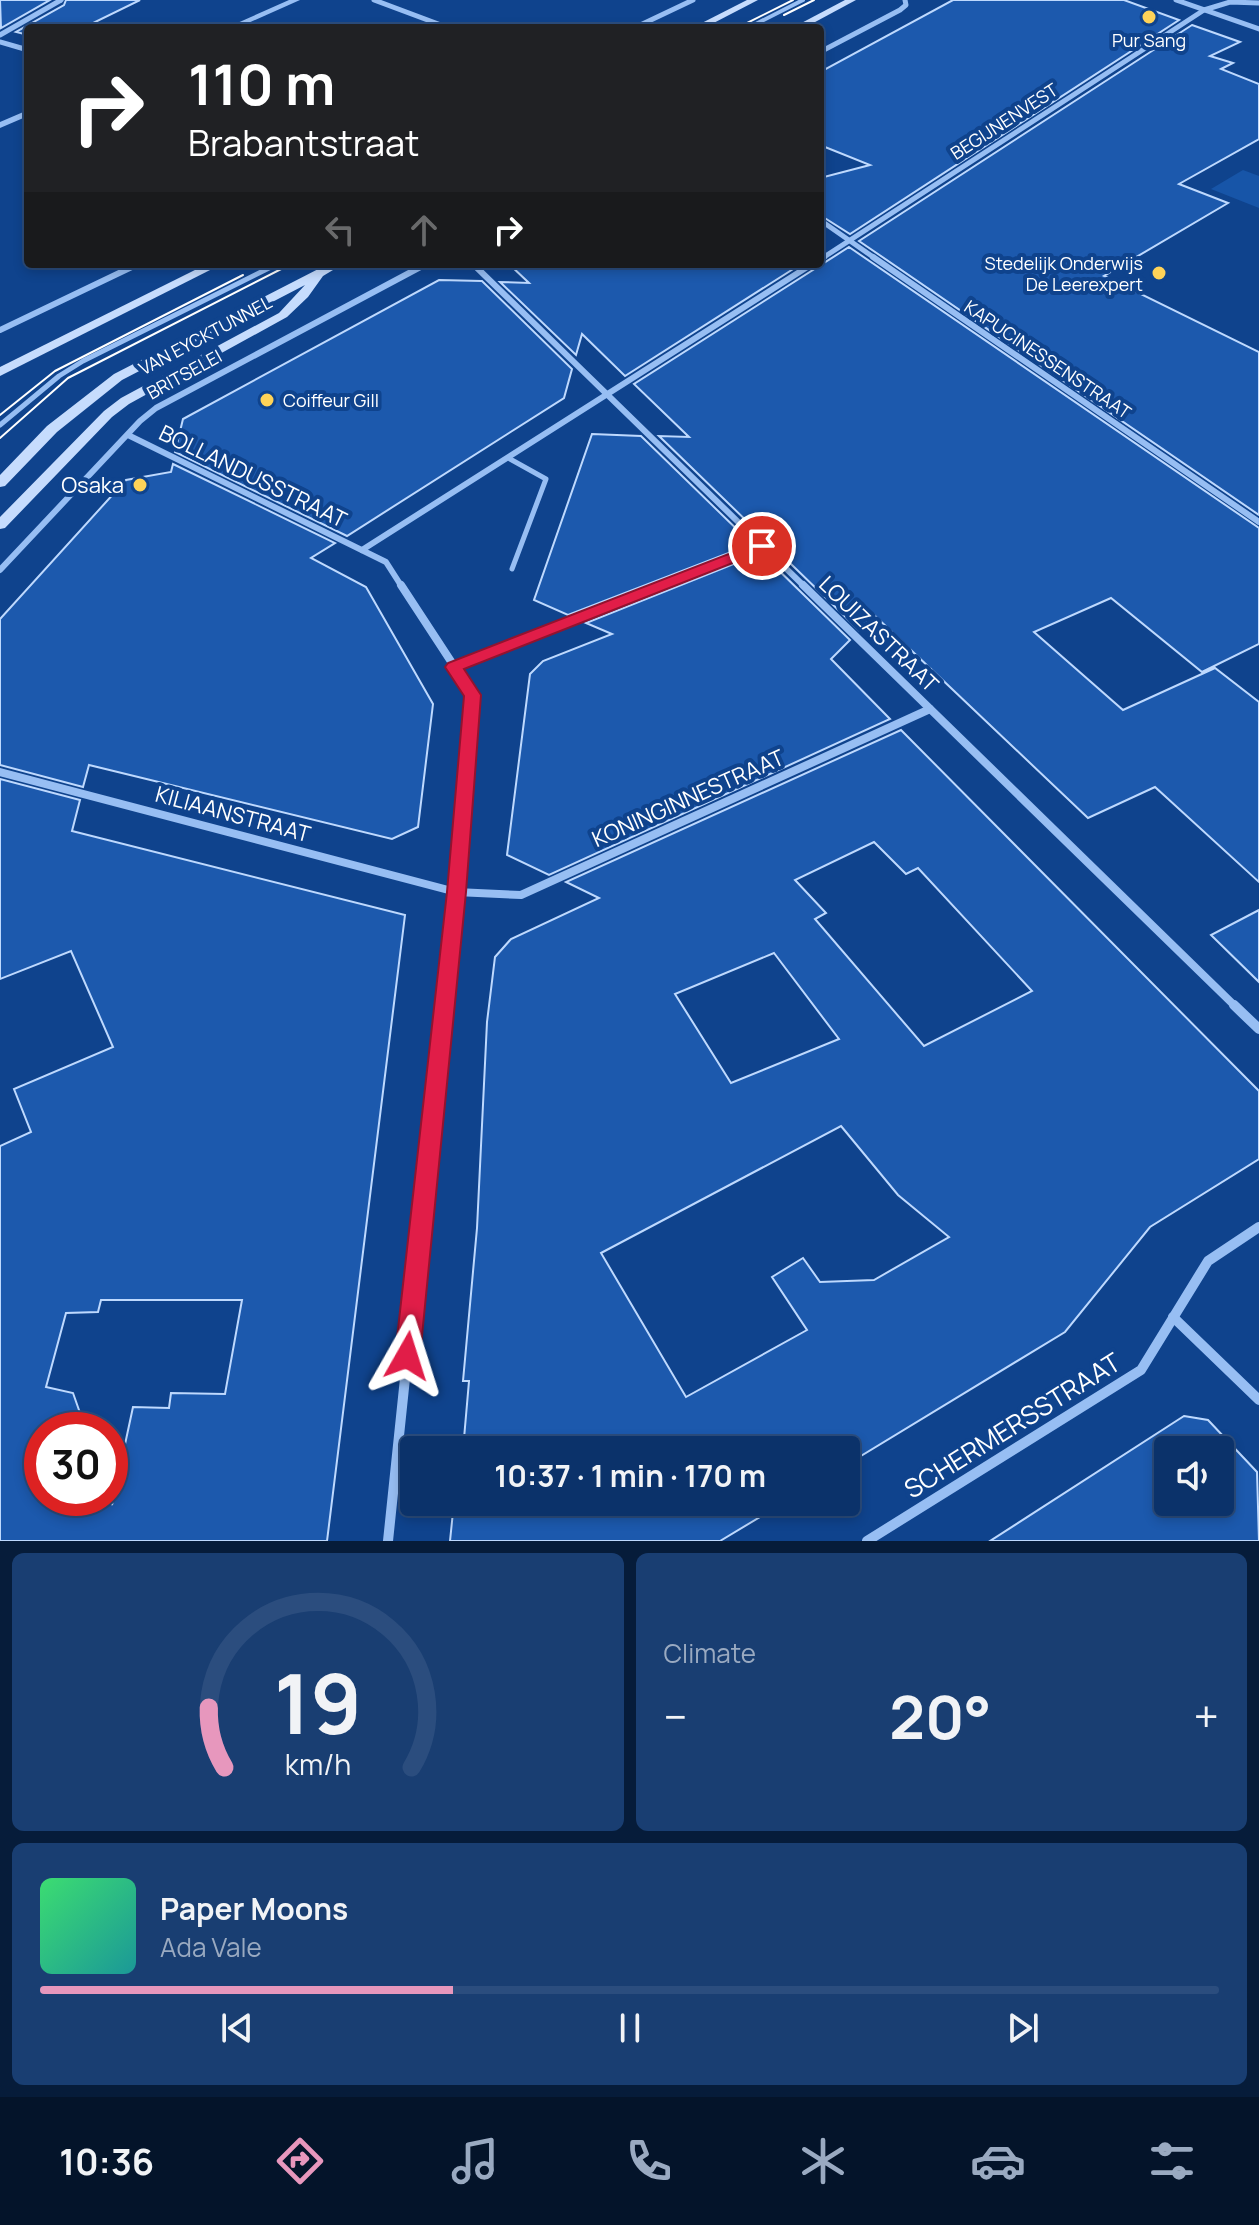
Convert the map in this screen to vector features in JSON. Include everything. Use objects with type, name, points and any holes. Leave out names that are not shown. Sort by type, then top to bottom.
[{"type":"main road","points":[[705,24],[754,0]]},
{"type":"main road","points":[[805,24],[852,0]]},
{"type":"main road","points":[[0,372],[208,268]]},
{"type":"main road","name":"BRITSELEI","points":[[0,483],[52,429],[118,377],[329,268]]},
{"type":"main road","name":"VAN EYCKTUNNEL","points":[[0,525],[108,414],[147,386],[283,315],[304,295],[319,273]]},
{"type":"street","points":[[0,35],[61,0]]},
{"type":"street","points":[[239,24],[296,0]]},
{"type":"street","points":[[374,0],[438,24]]},
{"type":"street","points":[[642,24],[693,0]]},
{"type":"street","points":[[824,50],[900,10],[906,5],[905,0]]},
{"type":"street","points":[[1176,0],[1259,29]]},
{"type":"street","points":[[1204,10],[1230,2],[1259,3]]},
{"type":"street","name":"BEGIJNENVEST","points":[[824,256],[1204,10]]},
{"type":"street","points":[[0,42],[24,49]]},
{"type":"street","points":[[0,125],[24,115]]},
{"type":"street","name":"KAPUCINESSENSTRAAT","points":[[824,223],[1259,522]]},
{"type":"street","points":[[0,330],[130,268]]},
{"type":"street","name":"BRITSELEI","points":[[0,570],[156,408],[418,268]]},
{"type":"street","name":"LOUIZASTRAAT","points":[[477,268],[1259,1029]]},
{"type":"street","points":[[362,550],[510,459],[806,268]]},
{"type":"street","name":"BOLLANDUSSTRAAT","points":[[128,435],[362,550]]},
{"type":"street","points":[[454,667],[762,546]]},
{"type":"street","points":[[362,550],[386,562],[473,695],[456,892],[388,1541]]},
{"type":"street","name":"KONINGINNESTRAAT","points":[[456,892],[521,895],[930,709]]},
{"type":"street","name":"KILIAANSTRAAT","points":[[0,772],[456,892]]},
{"type":"street","name":"SCHERMERSSTRAAT","points":[[867,1541],[1141,1370],[1208,1261],[1259,1227]]},
{"type":"street","points":[[1173,1317],[1259,1400]]},
{"type":"lane","points":[[756,24],[803,0]]},
{"type":"lane","points":[[0,425],[47,385],[83,361],[269,268]]},
{"type":"lane","points":[[510,459],[546,479],[512,569]]},
{"type":"shaded area","points":[[1243,170],[1259,176],[1259,208],[1211,189]]},
{"type":"building","points":[[0,0],[50,0],[1,28]]},
{"type":"building","points":[[66,0],[140,0],[91,24],[30,24],[64,5]]},
{"type":"building","points":[[953,0],[1124,0],[1179,20],[850,234],[824,218],[824,177],[870,165],[824,147],[824,70]]},
{"type":"building","points":[[1192,25],[1240,42],[1210,56],[1233,63],[1221,69],[1259,84],[1259,139],[1179,184],[1228,203],[1104,276],[1259,352],[1259,515],[859,241]]},
{"type":"building","points":[[849,247],[1259,528],[1259,644],[1202,672],[1111,598],[1034,632],[1123,710],[1215,668],[1259,702],[1259,882],[1155,787],[1088,818],[874,615],[859,630],[659,436],[689,437],[634,384],[816,268],[824,268],[824,263]]},
{"type":"building","points":[[513,268],[795,268],[625,376],[582,334],[576,355],[500,282],[529,283]]},
{"type":"building","points":[[439,280],[482,281],[572,369],[564,398],[347,536],[175,452],[183,419]]},
{"type":"building","points":[[592,434],[641,436],[752,544],[568,615],[534,600]]},
{"type":"building","points":[[173,464],[335,543],[311,558],[366,587],[433,704],[418,827],[392,839],[89,765],[83,787],[0,765],[0,619],[126,480],[171,472]]},
{"type":"building","points":[[761,553],[850,640],[831,659],[890,719],[549,875],[507,855],[530,674],[543,661],[612,634],[586,623]]},
{"type":"building","points":[[901,730],[1259,1091],[1259,1159],[1150,1227],[1065,1332],[860,1456],[860,1436],[464,1436],[469,1381],[463,1381],[477,1228],[487,1022],[495,957],[511,939],[599,898],[566,882]],"holes":[[[874,842],[906,874],[918,868],[1032,991],[924,1046],[815,919],[826,913],[795,880]],[[774,953],[839,1039],[731,1083],[675,994]],[[841,1126],[898,1195],[949,1237],[874,1280],[820,1282],[803,1258],[772,1277],[807,1330],[686,1397],[601,1253]]]},
{"type":"building","points":[[0,779],[80,800],[72,831],[405,915],[327,1541],[0,1541],[0,1146],[31,1132],[14,1089],[113,1047],[71,951],[0,979]],"holes":[[[101,1300],[242,1300],[225,1394],[171,1393],[169,1408],[133,1407],[128,1430],[128,1516],[24,1516],[24,1412],[80,1412],[73,1393],[46,1387],[66,1313],[98,1312]]]},
{"type":"building","points":[[1259,910],[1259,982],[1211,935]]},
{"type":"building","points":[[1184,1416],[1208,1420],[1223,1436],[1154,1436],[1154,1516],[1234,1516],[1234,1448],[1257,1472],[1259,1541],[990,1541]]},
{"type":"building","points":[[453,1516],[762,1516],[720,1541],[450,1541]]},
{"type":"tram line","points":[[745,24],[793,0]]},
{"type":"tram line","points":[[784,15],[814,0]]},
{"type":"tram line","points":[[0,438],[68,378],[283,268]]},
{"type":"tram line","points":[[0,415],[55,371],[243,275]]},
{"type":"place","name":"Pur Sang","points":[[1149,17]]},
{"type":"place","name":"Stedelijk Onderwijs De Leerexpert","points":[[1159,273]]},
{"type":"place","name":"Coiffeur Gill","points":[[267,400]]},
{"type":"place","name":"Osaka","points":[[140,485]]},
{"type":"route","points":[[407,1356],[456,892],[473,695],[454,667],[762,546]]}]
